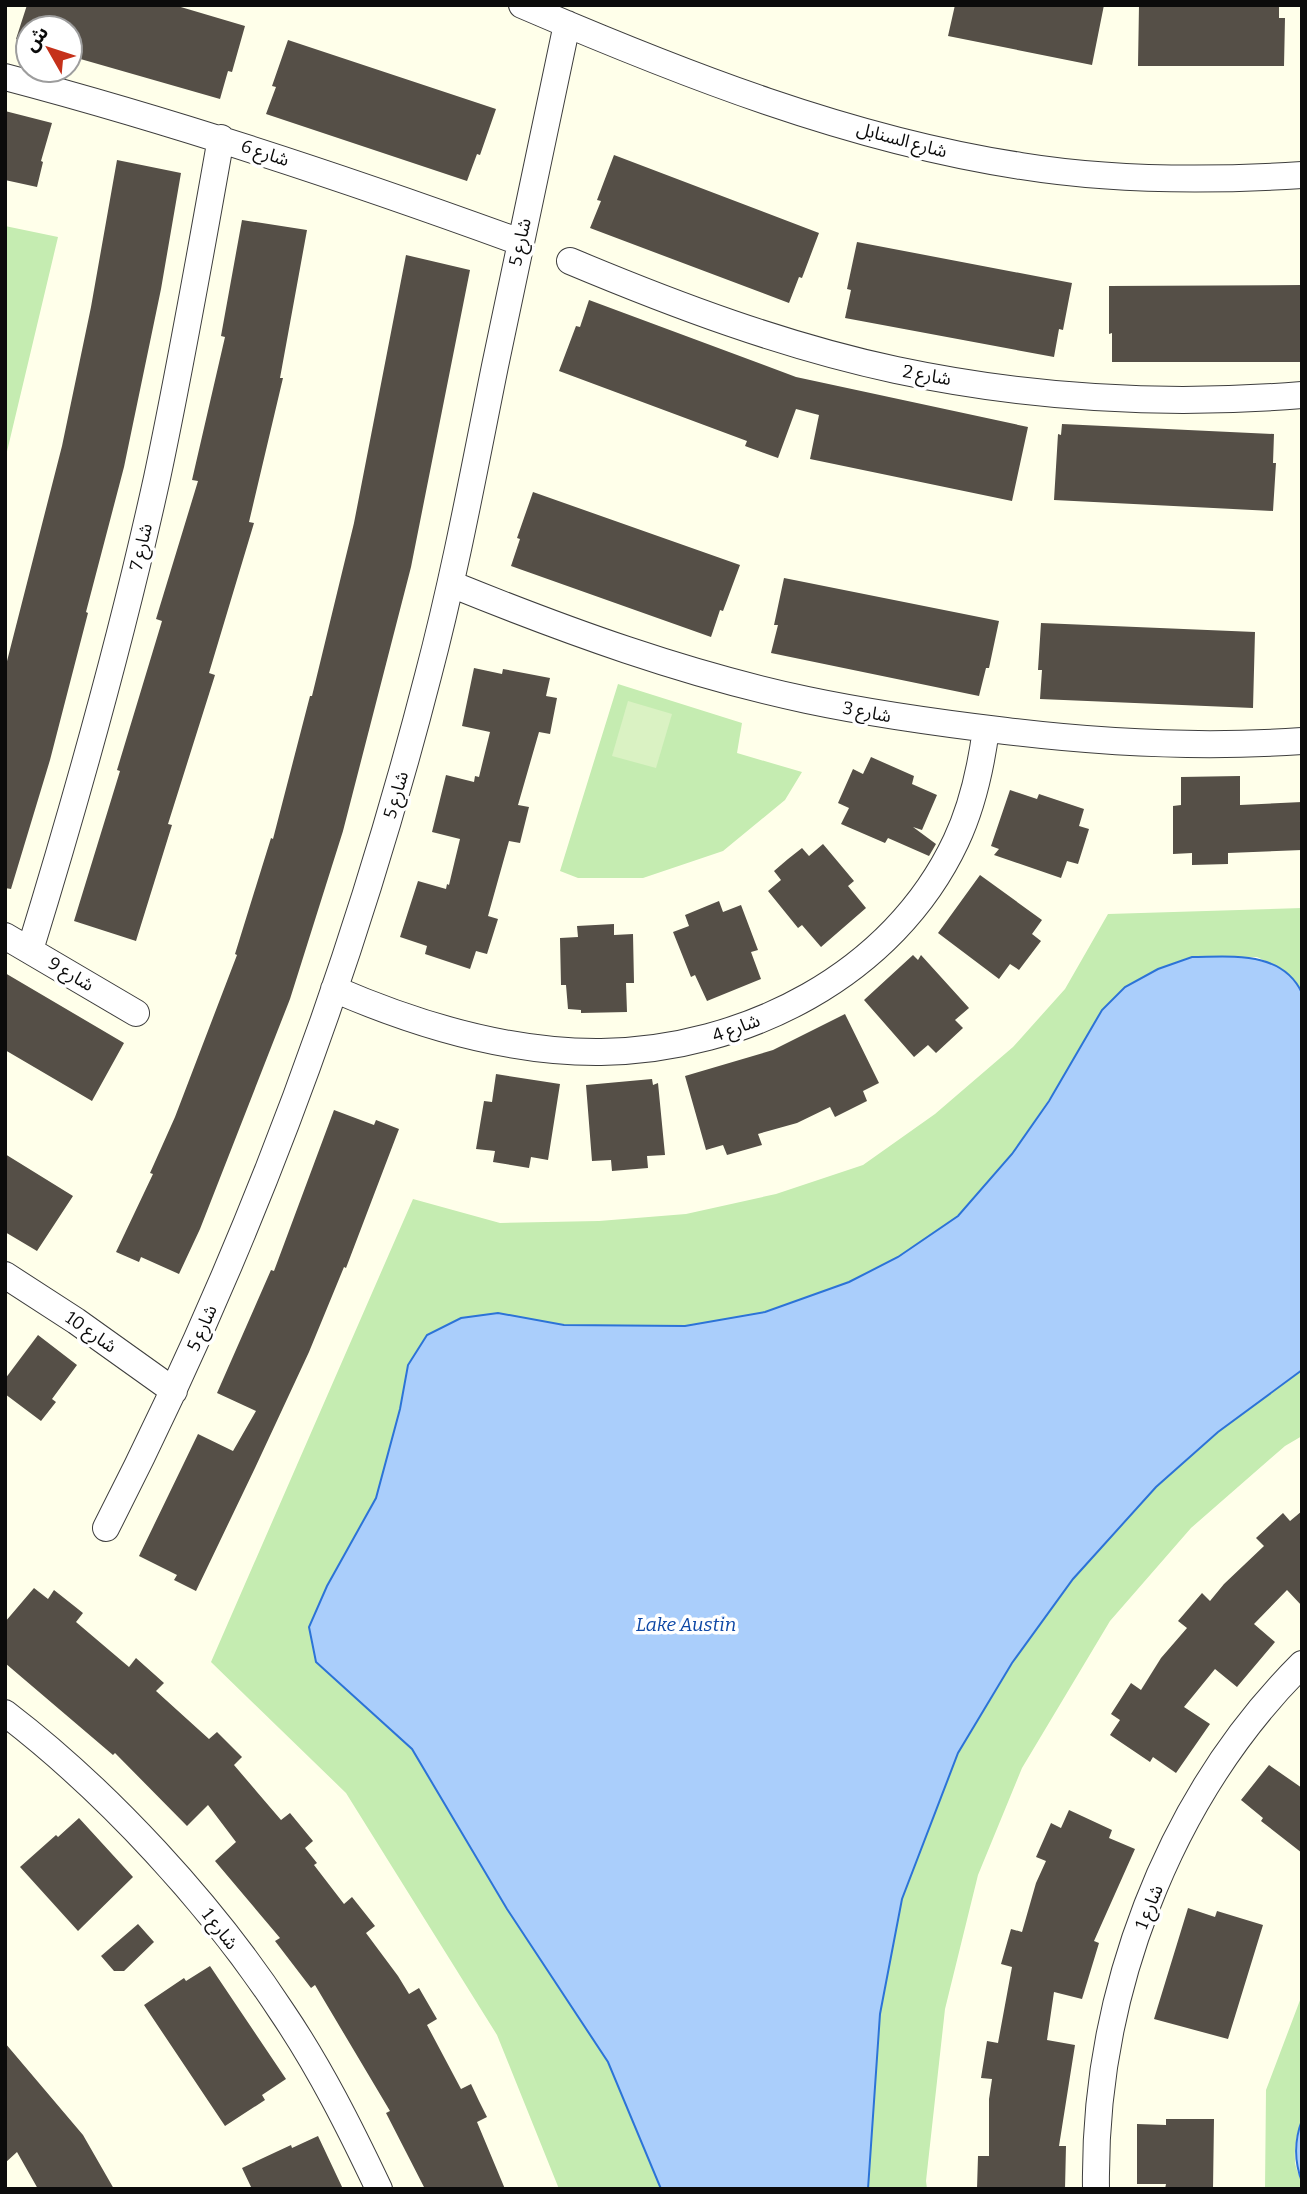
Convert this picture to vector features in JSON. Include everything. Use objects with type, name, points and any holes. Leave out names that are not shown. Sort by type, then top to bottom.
[{"type":"street","name":"شارع السنابل","points":[[522,5],[749,94],[885,137],[953,154],[1021,166],[1119,176],[1231,179],[1302,175]]},
{"type":"street","name":"شارع 5","points":[[106,1528],[174,1391],[247,1222],[291,1111],[382,844],[407,758],[451,584],[567,24]]},
{"type":"street","name":"شارع 6","points":[[5,77],[220,138],[366,186],[520,242]]},
{"type":"street","name":"شارع 7","points":[[30,950],[95,729],[157,478],[191,309],[220,138]]},
{"type":"street","name":"شارع 2","points":[[570,261],[698,312],[816,349],[896,370],[969,382],[1117,397],[1191,400],[1302,395]]},
{"type":"street","name":"شارع 3","points":[[451,584],[621,649],[707,675],[807,700],[895,717],[1079,740],[1160,743],[1302,741]]},
{"type":"street","name":"شارع 4","points":[[334,989],[384,1010],[457,1032],[549,1048],[599,1052],[651,1049],[702,1040],[751,1024],[793,1005],[860,963],[915,907],[956,841],[981,767],[986,729]]},
{"type":"street","name":"شارع 9","points":[[5,936],[136,1013]]},
{"type":"street","name":"شارع 10","points":[[5,1275],[76,1321],[174,1391]]},
{"type":"street","name":"شارع 1","points":[[1096,2189],[1095,2153],[1100,2092],[1109,2033],[1123,1974],[1149,1902],[1181,1833],[1214,1776],[1259,1712],[1302,1664]]},
{"type":"street","name":"شارع 1","points":[[5,1713],[79,1777],[141,1838],[216,1921],[282,2012],[340,2108],[379,2189]]},
{"type":"green space","points":[[5,226],[58,237],[5,460]]},
{"type":"green space","points":[[618,684],[742,723],[737,753],[802,772],[785,800],[723,851],[643,878],[578,878],[560,871]]},
{"type":"green space","points":[[628,701],[672,714],[656,768],[612,756]]},
{"type":"green space","points":[[1302,908],[1302,993],[1282,969],[1257,957],[1192,957],[1158,969],[1125,987],[1012,1154],[958,1216],[898,1257],[849,1282],[765,1312],[685,1326],[564,1325],[498,1313],[408,1365],[400,1409],[376,1498],[327,1586],[309,1627],[316,1662],[412,1749],[507,1909],[608,2062],[661,2189],[559,2189],[497,2035],[346,1793],[211,1662],[413,1199],[500,1223],[599,1221],[686,1214],[776,1194],[863,1165],[935,1114],[1013,1047],[1065,989],[1108,914]]},
{"type":"green space","points":[[1302,1370],[1302,1436],[1285,1446],[1191,1528],[1110,1621],[1022,1768],[978,1875],[945,2009],[927,2189],[868,2189],[880,2014],[902,1899],[958,1753],[1012,1663],[1073,1579],[1156,1487],[1218,1432]]},
{"type":"green space","points":[[1302,1995],[1302,2120],[1296,2140],[1295,2164],[1302,2189],[1265,2189],[1266,2090]]},
{"type":"water","name":"Lake Austin","points":[[1192,957],[1239,957],[1269,963],[1282,969],[1293,979],[1302,993],[1302,1370],[1218,1432],[1156,1487],[1073,1579],[1012,1663],[958,1753],[902,1899],[880,2014],[868,2189],[661,2189],[608,2062],[507,1909],[412,1749],[316,1662],[309,1627],[327,1586],[376,1498],[400,1409],[408,1365],[427,1335],[461,1318],[498,1313],[564,1325],[685,1326],[765,1312],[849,1282],[898,1257],[958,1216],[1012,1154],[1049,1101],[1102,1010],[1125,987],[1158,969]]},
{"type":"water","points":[[1302,2120],[1302,2182],[1296,2151]]},
{"type":"building","points":[[27,5],[174,5],[245,26],[232,72],[228,71],[220,99],[84,60],[84,14],[24,14]]},
{"type":"building","points":[[955,5],[1104,5],[1092,65],[948,36]]},
{"type":"building","points":[[1139,5],[1279,5],[1279,18],[1285,18],[1284,66],[1138,66]]},
{"type":"building","points":[[288,40],[496,109],[480,155],[477,154],[467,181],[266,114],[276,87],[272,86]]},
{"type":"building","points":[[5,111],[52,123],[37,187],[5,180]]},
{"type":"building","points":[[614,155],[819,233],[802,278],[799,277],[789,303],[590,228]]},
{"type":"building","points":[[117,160],[181,173],[161,289],[124,467],[50,760],[11,889],[5,888],[5,669],[62,446],[91,307]]},
{"type":"building","points":[[242,220],[307,230],[280,378],[283,378],[249,522],[254,523],[209,673],[215,675],[168,824],[172,825],[136,941],[74,921],[120,771],[117,770],[162,621],[156,619],[198,481],[192,480],[225,337],[221,336]]},
{"type":"building","points":[[857,242],[1072,283],[1063,330],[1059,329],[1054,357],[845,318],[851,290],[847,289]]},
{"type":"building","points":[[406,255],[470,270],[411,567],[343,831],[290,999],[200,1229],[179,1274],[141,1257],[139,1262],[116,1252],[153,1174],[150,1173],[175,1117],[237,955],[235,954],[271,838],[273,839],[312,696],[354,523]]},
{"type":"building","points":[[1302,285],[1302,362],[1112,362],[1109,286]]},
{"type":"building","points":[[589,300],[796,377],[1028,427],[1012,501],[810,459],[819,415],[796,409],[778,458],[745,446],[747,441],[559,371],[576,326],[580,327]]},
{"type":"building","points":[[1062,424],[1274,434],[1273,463],[1276,463],[1273,511],[1054,500],[1058,434],[1061,435]]},
{"type":"building","points":[[533,492],[740,565],[711,637],[511,566],[520,539],[517,538]]},
{"type":"building","points":[[784,578],[999,621],[989,668],[986,668],[979,696],[771,653],[778,625],[774,625]]},
{"type":"building","points":[[1041,623],[1255,632],[1253,708],[1040,699],[1042,670],[1038,670]]},
{"type":"building","points":[[474,668],[502,674],[503,669],[550,678],[546,696],[557,698],[550,734],[539,732],[518,805],[529,807],[520,843],[509,841],[488,916],[498,919],[487,954],[476,951],[470,969],[425,954],[427,946],[400,937],[418,881],[446,889],[447,884],[449,885],[460,839],[432,832],[446,775],[474,782],[475,776],[479,777],[490,732],[462,726]]},
{"type":"building","points":[[871,757],[914,776],[912,784],[937,795],[922,830],[913,827],[936,844],[929,856],[888,838],[885,843],[841,824],[849,808],[838,803],[853,769],[863,774]]},
{"type":"building","points":[[1240,776],[1240,805],[1302,802],[1302,850],[1228,853],[1228,864],[1192,865],[1192,853],[1173,854],[1173,806],[1181,805],[1181,777]]},
{"type":"building","points":[[1010,790],[1037,799],[1039,794],[1084,809],[1079,826],[1089,829],[1078,864],[1067,861],[1061,878],[994,855],[999,849],[991,846]]},
{"type":"building","points":[[823,844],[854,881],[848,886],[866,908],[821,947],[802,925],[798,928],[768,891],[781,880],[774,871],[788,859],[802,848],[809,856]]},
{"type":"building","points":[[980,875],[1042,920],[1032,934],[1041,941],[1019,970],[1010,964],[999,979],[938,933]]},
{"type":"building","points":[[719,901],[723,912],[741,905],[758,950],[751,952],[761,979],[707,1001],[695,975],[691,977],[673,932],[689,926],[685,915]]},
{"type":"building","points":[[614,924],[614,935],[633,934],[634,983],[626,983],[627,1012],[581,1013],[581,1010],[568,1009],[566,985],[561,985],[560,938],[578,937],[577,926]]},
{"type":"building","points":[[913,955],[918,960],[921,955],[969,1008],[955,1020],[963,1028],[936,1053],[928,1045],[914,1057],[864,1000]]},
{"type":"building","points":[[5,973],[124,1043],[92,1101],[5,1050]]},
{"type":"building","points":[[845,1014],[879,1083],[863,1091],[867,1101],[835,1117],[830,1107],[797,1123],[758,1134],[762,1145],[727,1155],[723,1145],[706,1150],[685,1076],[773,1050]]},
{"type":"building","points":[[496,1074],[560,1084],[548,1160],[531,1157],[529,1168],[493,1162],[495,1151],[476,1149],[484,1101],[492,1102]]},
{"type":"building","points":[[652,1079],[653,1085],[658,1083],[665,1155],[647,1156],[648,1168],[612,1171],[611,1160],[592,1161],[586,1085]]},
{"type":"building","points":[[334,1110],[374,1125],[376,1120],[399,1129],[346,1268],[344,1267],[309,1352],[196,1591],[174,1580],[177,1575],[139,1556],[198,1434],[233,1451],[256,1411],[217,1393],[271,1270],[274,1271]]},
{"type":"building","points":[[5,1154],[73,1196],[37,1251],[5,1232]]},
{"type":"building","points":[[38,1335],[77,1365],[52,1399],[56,1402],[41,1421],[5,1394],[5,1379]]},
{"type":"building","points":[[1302,1511],[1302,1606],[1287,1590],[1254,1624],[1275,1642],[1237,1687],[1215,1669],[1184,1707],[1210,1724],[1176,1773],[1153,1757],[1150,1762],[1110,1735],[1120,1720],[1111,1714],[1131,1683],[1141,1690],[1161,1658],[1187,1628],[1178,1621],[1202,1593],[1210,1601],[1264,1546],[1256,1538],[1283,1513],[1290,1521]]},
{"type":"building","points":[[34,1588],[48,1599],[54,1590],[83,1613],[76,1622],[129,1667],[136,1658],[164,1683],[156,1691],[209,1739],[217,1732],[242,1757],[234,1765],[281,1820],[290,1813],[313,1841],[305,1848],[317,1863],[314,1865],[344,1904],[352,1897],[375,1926],[366,1933],[409,1994],[419,1988],[437,2019],[427,2025],[461,2089],[471,2084],[487,2117],[477,2122],[505,2189],[425,2189],[386,2113],[390,2111],[315,1985],[311,1988],[275,1941],[280,1938],[215,1861],[236,1842],[208,1805],[187,1826],[115,1753],[113,1755],[5,1663],[5,1622]]},
{"type":"building","points":[[1269,1765],[1302,1788],[1302,1853],[1261,1821],[1263,1818],[1241,1800]]},
{"type":"building","points":[[1069,1810],[1112,1830],[1109,1838],[1135,1849],[1094,1941],[1099,1943],[1082,1999],[1054,1992],[1047,2040],[1075,2045],[1059,2146],[1066,2146],[1065,2189],[977,2189],[978,2156],[989,2156],[989,2099],[992,2079],[981,2078],[987,2041],[998,2043],[1012,1967],[1001,1964],[1011,1929],[1022,1932],[1036,1883],[1046,1861],[1036,1857],[1051,1823],[1061,1828]]},
{"type":"building","points":[[79,1818],[133,1877],[78,1931],[20,1867]]},
{"type":"building","points":[[1188,1908],[1215,1917],[1217,1911],[1263,1925],[1228,2039],[1154,2019]]},
{"type":"building","points":[[138,1924],[154,1942],[124,1971],[114,1971],[101,1956]]},
{"type":"building","points":[[210,1966],[286,2079],[262,2095],[265,2100],[225,2126],[144,2005],[184,1978],[186,1981]]},
{"type":"building","points":[[5,2043],[83,2135],[114,2189],[38,2189],[17,2152],[5,2163]]},
{"type":"building","points":[[1166,2119],[1214,2119],[1213,2189],[1165,2189],[1166,2184],[1137,2184],[1137,2124],[1166,2125]]},
{"type":"building","points":[[318,2136],[343,2189],[252,2189],[242,2168],[291,2145],[292,2148]]}]
